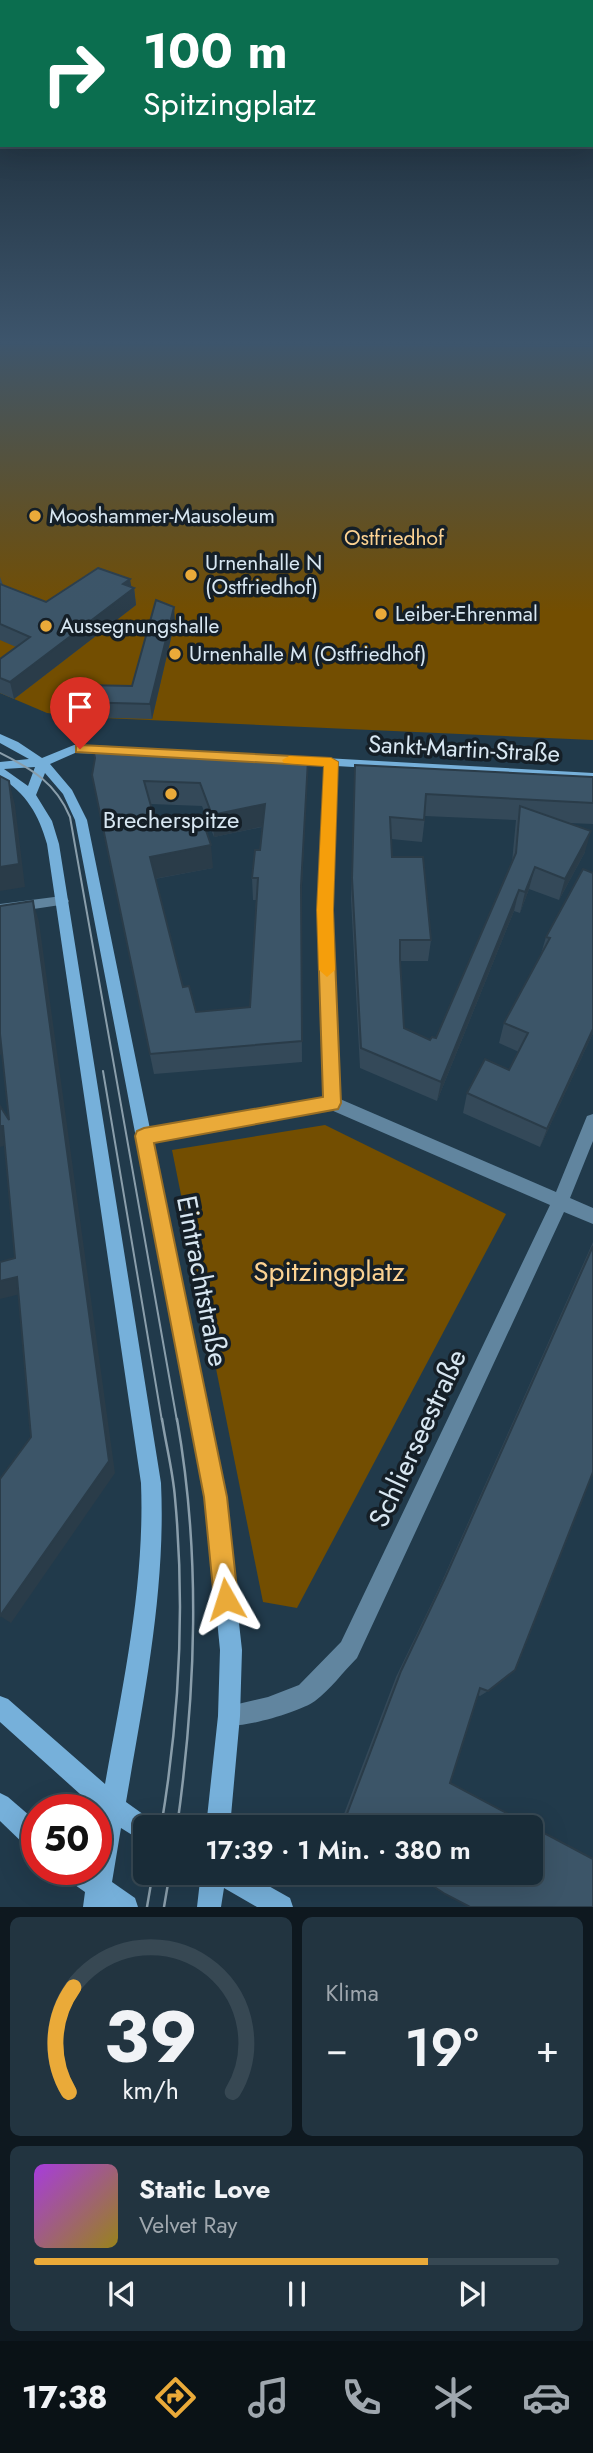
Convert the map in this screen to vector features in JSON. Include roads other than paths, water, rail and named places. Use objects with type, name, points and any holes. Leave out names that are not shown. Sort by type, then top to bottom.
[{"type":"main road","points":[[0,738],[43,762]]},
{"type":"main road","points":[[0,766],[43,762],[74,749],[123,751]]},
{"type":"main road","name":"Sankt-Martin-Straße","points":[[277,759],[593,777]]},
{"type":"main road","points":[[31,794],[43,762]]},
{"type":"main road","name":"Eintrachtstraße","points":[[43,762],[62,781],[81,820],[215,1497],[231,1650],[229,1716],[219,1815]]},
{"type":"main road","points":[[0,772],[31,794],[48,825],[152,1483],[153,1529],[136,1672],[97,1898],[126,1907]]},
{"type":"main road","points":[[0,1707],[114,1808],[133,1821]]},
{"type":"main road","points":[[0,1805],[21,1824]]},
{"type":"main road","points":[[209,1907],[212,1885]]},
{"type":"main road","points":[[242,1885],[281,1907]]},
{"type":"street","points":[[331,762],[325,910],[332,1103]]},
{"type":"street","points":[[0,909],[62,901]]},
{"type":"street","points":[[144,1136],[332,1103],[593,1216]]},
{"type":"street","name":"Schlierseestraße","points":[[229,1716],[268,1708],[306,1694],[349,1650],[560,1202],[593,1121]]},
{"type":"tram line","points":[[0,753],[42,778],[58,795],[70,817],[177,1421]]},
{"type":"tram line","points":[[103,1071],[162,1421]]},
{"type":"tram line","points":[[162,1419],[175,1498],[180,1580],[176,1704],[163,1815]]},
{"type":"tram line","points":[[177,1419],[185,1470],[193,1572],[192,1674],[178,1815]]},
{"type":"tram line","points":[[147,1907],[151,1885]]},
{"type":"tram line","points":[[164,1907],[168,1885]]},
{"type":"place","name":"Mooshammer-Mausoleum","points":[[35,516]]},
{"type":"place","name":"Urnenhalle N (Ostfriedhof)","points":[[191,575]]},
{"type":"place","name":"Leiber-Ehrenmal","points":[[381,614]]},
{"type":"place","name":"Aussegnungshalle","points":[[46,626]]},
{"type":"place","name":"Urnenhalle M (Ostfriedhof)","points":[[175,654]]},
{"type":"place","name":"Brecherspitze","points":[[171,794]]},
{"type":"park label","name":"Ostfriedhof","points":[[394,538]]},
{"type":"park label","name":"Spitzingplatz","points":[[329,1271]]}]
